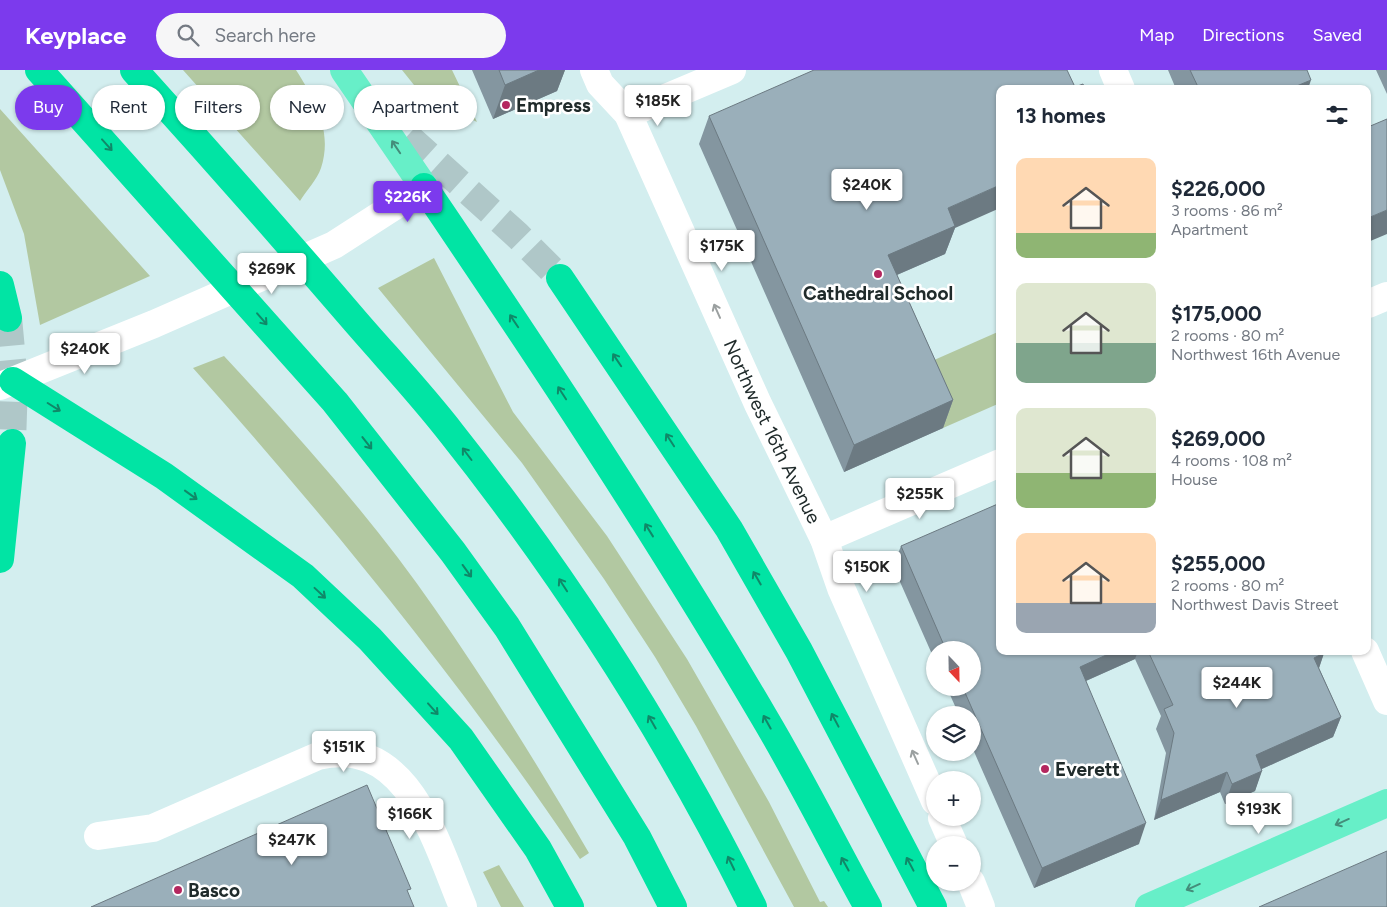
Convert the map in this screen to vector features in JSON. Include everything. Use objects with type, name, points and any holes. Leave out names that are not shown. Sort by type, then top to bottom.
[{"type":"highway","points":[[40,70],[335,402],[453,552],[518,644],[637,837],[673,907]]},
{"type":"highway","points":[[134,70],[248,197],[452,433],[541,552],[640,702],[716,833],[753,907]]},
{"type":"highway","points":[[424,187],[547,369],[627,493],[764,717],[868,907]]},
{"type":"highway","points":[[560,278],[729,530],[799,651],[933,907]]},
{"type":"highway","points":[[0,285],[8,318]]},
{"type":"highway","points":[[4,380],[164,476],[303,576],[370,639],[461,739],[538,849],[570,907]]},
{"type":"highway","points":[[0,559],[12,443]]},
{"type":"main road","points":[[344,70],[424,187]]},
{"type":"main road","points":[[1148,907],[1387,803]]},
{"type":"street","name":"Northwest 16th Avenue","points":[[594,70],[600,84],[628,114],[758,404],[824,539],[842,588],[926,781]]},
{"type":"street","points":[[628,114],[732,70]]},
{"type":"street","points":[[1113,70],[1119,85]]},
{"type":"street","points":[[4,380],[154,324],[334,245],[424,187]]},
{"type":"street","points":[[1371,303],[1387,296]]},
{"type":"street","points":[[824,539],[996,465]]},
{"type":"street","points":[[1367,655],[1387,701]]},
{"type":"street","points":[[98,836],[153,828],[318,756],[336,752],[355,753],[372,759],[391,772],[407,787],[437,846],[462,907]]},
{"type":"street","points":[[975,891],[981,907]]},
{"type":"green space","points":[[183,70],[296,70],[305,85],[270,85],[270,130],[323,130],[325,141],[321,168],[300,201],[237,130],[260,130],[260,85],[196,85]]},
{"type":"green space","points":[[402,70],[452,70],[459,85],[414,85]]},
{"type":"green space","points":[[0,109],[15,126],[15,130],[19,130],[150,276],[40,325],[24,234],[0,170]]},
{"type":"green space","points":[[434,258],[513,412],[607,536],[687,659],[769,802],[820,902],[824,901],[828,907],[794,907],[696,726],[655,657],[604,579],[522,463],[378,288]]},
{"type":"green space","points":[[996,333],[996,405],[943,428],[916,368]]},
{"type":"green space","points":[[224,356],[361,510],[411,576],[495,699],[534,760],[589,853],[580,859],[490,731],[395,607],[296,486],[193,368]]},
{"type":"green space","points":[[499,865],[524,907],[501,907],[483,872]]},
{"type":"building","points":[[499,70],[539,70],[505,85]]},
{"type":"building","name":"Cathedral School","points":[[814,70],[1067,70],[1074,85],[996,85],[996,187],[948,208],[955,226],[888,255],[953,400],[854,445],[709,116]]},
{"type":"building","points":[[1190,70],[1307,70],[1311,80],[1299,85],[1197,85]]},
{"type":"building","points":[[1387,119],[1387,210],[1371,217],[1371,126]]},
{"type":"building","points":[[996,505],[996,655],[1106,655],[1080,667],[1146,823],[1042,868],[981,729],[981,706],[971,706],[967,696],[981,696],[981,641],[942,641],[901,546]]},
{"type":"building","points":[[1150,655],[1320,655],[1314,658],[1341,717],[1256,755],[1262,771],[1232,784],[1227,772],[1161,800],[1174,733],[1164,709],[1173,705]]},
{"type":"building","points":[[367,785],[411,889],[407,890],[414,907],[91,907]]},
{"type":"building","points":[[1387,851],[1387,907],[1259,907]]},
{"type":"tunnel","points":[[400,130],[517,235],[560,278]]},
{"type":"tunnel","points":[[8,318],[14,382],[12,443]]},
{"type":"place","name":"Empress","points":[[506,105]]},
{"type":"place","name":"Cathedral School","points":[[878,274]]},
{"type":"place","name":"Everett","points":[[1045,769]]},
{"type":"place","name":"Basco","points":[[178,890]]}]
